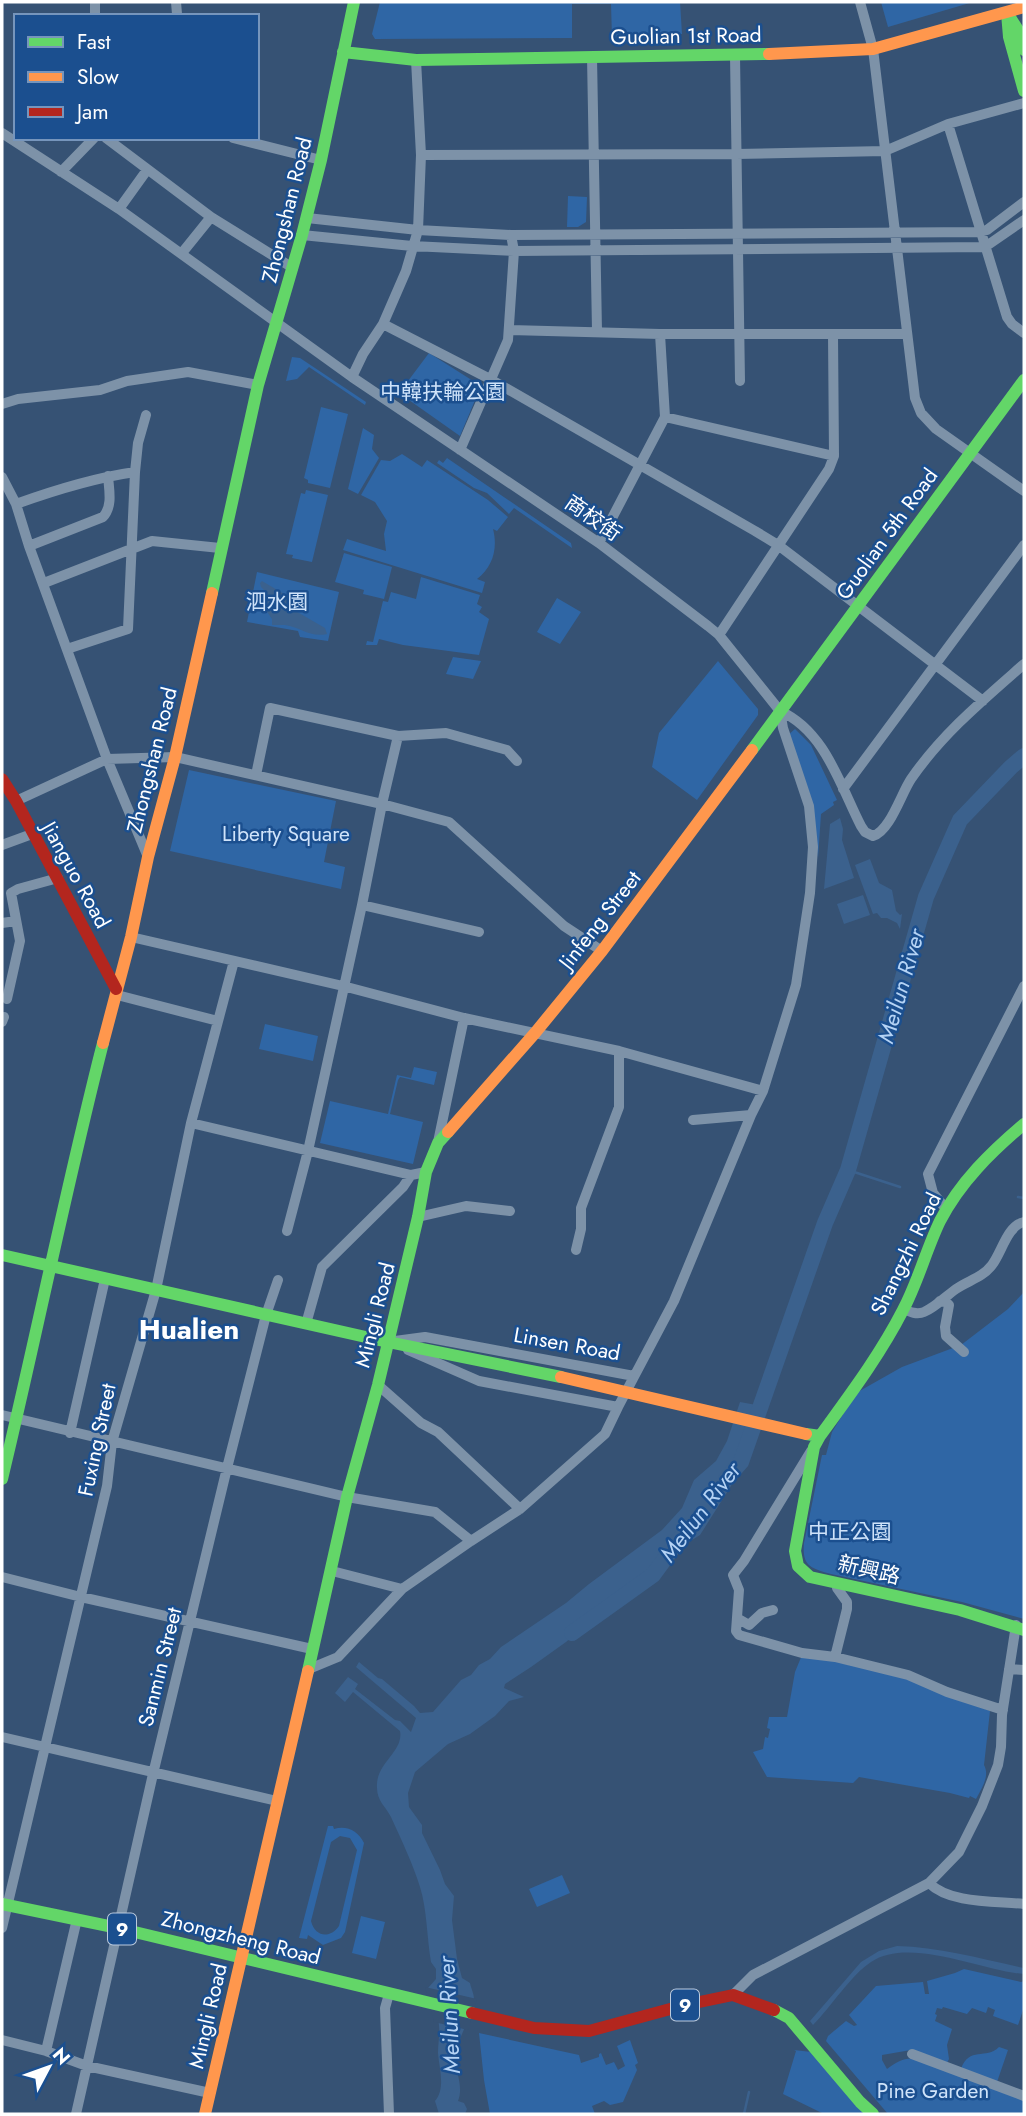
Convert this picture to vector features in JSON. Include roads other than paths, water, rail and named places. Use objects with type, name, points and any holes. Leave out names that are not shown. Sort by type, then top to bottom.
[{"type":"street","points":[[176,2],[177,14]]},
{"type":"street","name":"Zhongshan Road","points":[[2,1479],[35,1343],[50,1266],[119,993],[148,857],[175,757],[258,385],[307,218],[354,2]]},
{"type":"street","points":[[860,2],[873,49],[915,398],[921,413],[936,429],[1024,491]]},
{"type":"street","points":[[1005,7],[1020,33],[1024,50]]},
{"type":"street","points":[[1005,7],[1009,37],[1024,91]]},
{"type":"street","name":"Guolian 1st Road","points":[[343,52],[416,60],[735,56],[873,49],[1005,7],[1024,7]]},
{"type":"street","points":[[735,56],[740,381]]},
{"type":"street","points":[[592,57],[597,331]]},
{"type":"street","points":[[352,377],[363,354],[383,324],[406,271],[418,230],[421,155],[416,60]]},
{"type":"street","points":[[421,155],[885,151],[948,124],[1024,103]]},
{"type":"street","points":[[948,124],[1007,317],[1024,334]]},
{"type":"street","name":"商校街","points":[[2,133],[119,209],[352,377],[599,543],[719,635],[780,711],[795,717],[821,743],[865,832],[873,836],[883,831],[923,762],[947,734],[983,701]]},
{"type":"street","points":[[61,172],[92,140]]},
{"type":"street","points":[[109,140],[211,217],[293,268]]},
{"type":"street","points":[[241,140],[321,160]]},
{"type":"street","points":[[119,209],[147,170]]},
{"type":"street","points":[[307,218],[418,230],[511,235],[981,232],[1024,202]]},
{"type":"street","points":[[182,253],[211,217]]},
{"type":"street","points":[[302,235],[412,246],[514,251],[985,247],[1024,220]]},
{"type":"street","points":[[460,450],[508,340],[514,251],[511,235]]},
{"type":"street","points":[[383,324],[490,379],[778,545],[983,701],[1024,664]]},
{"type":"street","points":[[510,330],[739,335],[906,334]]},
{"type":"street","points":[[599,543],[665,417],[660,334]]},
{"type":"street","points":[[719,635],[821,482],[834,456],[833,335]]},
{"type":"street","points":[[2,404],[18,399],[100,390],[127,382],[188,372],[258,385]]},
{"type":"street","name":"Guolian 5th Road","points":[[780,711],[1024,380]]},
{"type":"street","points":[[67,649],[128,629],[135,472],[138,443],[146,415]]},
{"type":"street","points":[[665,417],[834,456]]},
{"type":"street","points":[[16,504],[67,486],[135,472]]},
{"type":"street","points":[[29,546],[103,517],[110,505],[108,476]]},
{"type":"street","points":[[2,477],[16,504],[107,759],[148,857]]},
{"type":"street","points":[[44,583],[152,541],[220,548]]},
{"type":"street","points":[[843,789],[1024,545]]},
{"type":"street","points":[[256,775],[271,708],[398,736],[446,733],[507,750],[517,761]]},
{"type":"street","points":[[634,1376],[674,1301],[763,1091],[796,985],[809,897],[813,847],[809,806],[780,711]]},
{"type":"street","name":"Jinfeng Street","points":[[438,1143],[536,1033],[601,951],[780,711]]},
{"type":"street","points":[[287,1231],[308,1151],[398,736]]},
{"type":"street","points":[[16,801],[107,759],[175,757],[382,804],[449,822],[564,926],[601,951]]},
{"type":"street","name":"Jianguo Road","points":[[2,779],[119,993]]},
{"type":"street","points":[[2,845],[32,834]]},
{"type":"street","points":[[7,999],[20,941],[11,893],[58,878]]},
{"type":"street","points":[[362,905],[479,932]]},
{"type":"street","points":[[2,923],[16,921]]},
{"type":"street","points":[[131,937],[343,986],[464,1018],[619,1051],[763,1091]]},
{"type":"street","name":"Fuxing Street","points":[[2,1928],[5,1905],[94,1545],[107,1486],[112,1442],[156,1290],[191,1124],[234,961]]},
{"type":"street","points":[[946,1209],[933,1193],[928,1174],[1024,986]]},
{"type":"street","points":[[119,993],[218,1021]]},
{"type":"street","name":"Mingli Road","points":[[205,2114],[347,1497],[388,1342],[426,1172],[438,1143],[464,1018]]},
{"type":"street","points":[[576,1250],[581,1229],[581,1208],[619,1107],[619,1051]]},
{"type":"street","points":[[693,1120],[751,1115]]},
{"type":"street","points":[[191,1124],[411,1175],[426,1172]]},
{"type":"street","name":"Shangzhi Road","points":[[817,1442],[903,1309],[946,1209],[959,1189],[974,1171],[1024,1124]]},
{"type":"street","points":[[306,1324],[322,1267],[404,1187],[411,1175]]},
{"type":"street","points":[[418,1217],[466,1206],[510,1211]]},
{"type":"street","points":[[903,1309],[920,1316],[960,1287],[979,1278],[992,1264],[1014,1228],[1024,1222]]},
{"type":"street","name":"Linsen Road","points":[[2,1255],[388,1342],[561,1377],[806,1434],[817,1442]]},
{"type":"street","points":[[71,1433],[105,1279]]},
{"type":"street","name":"Sanmin Street","points":[[76,2114],[153,1774],[227,1468],[266,1315],[278,1280]]},
{"type":"street","points":[[940,1301],[949,1305],[946,1336],[964,1352]]},
{"type":"street","name":"Linsen Road","points":[[425,1337],[634,1376],[618,1406],[480,1381],[388,1342],[425,1337]]},
{"type":"street","points":[[377,1385],[421,1423],[438,1432],[520,1509]]},
{"type":"street","points":[[309,1669],[338,1657],[402,1590],[520,1509],[605,1434],[618,1406]]},
{"type":"street","points":[[2,1415],[347,1497],[435,1512],[471,1541]]},
{"type":"street","points":[[817,1442],[733,1575],[738,1590],[736,1631],[740,1635],[802,1653],[835,1657],[908,1675],[947,1692],[1003,1710]]},
{"type":"street","name":"新興路","points":[[817,1442],[795,1551],[798,1566],[810,1577],[960,1610],[1020,1627]]},
{"type":"street","points":[[332,1571],[402,1590]]},
{"type":"street","points":[[2,1577],[81,1597],[314,1645]]},
{"type":"street","points":[[835,1657],[847,1609],[838,1583]]},
{"type":"street","points":[[737,1618],[749,1625],[762,1613],[773,1610]]},
{"type":"street","points":[[873,2114],[789,2018],[733,1995],[753,1975],[929,1883],[959,1852],[982,1806],[998,1765],[1009,1669],[1020,1627]]},
{"type":"street","points":[[1009,1669],[1024,1670]]},
{"type":"street","points":[[2,1737],[277,1801]]},
{"type":"street","points":[[929,1883],[939,1892],[960,1898],[1024,1904]]},
{"type":"street","name":"Zhongzheng Road","points":[[5,1905],[118,1928],[389,1994]]},
{"type":"street","points":[[46,2051],[77,1919]]},
{"type":"street","points":[[389,1994],[385,2008],[389,2114]]},
{"type":"street","name":"9","points":[[389,1994],[534,2028],[559,2031],[589,2031],[733,1995]]},
{"type":"street","points":[[2,2040],[46,2051],[87,2066],[210,2093]]},
{"type":"street","points":[[912,2054],[1024,2096]]},
{"type":"water","points":[[262,581],[284,594],[292,609],[325,628],[327,634],[315,635],[290,626],[272,625],[272,619],[263,606],[267,593],[261,587]]},
{"type":"water","points":[[840,818],[842,840],[854,878],[824,889],[830,824]]},
{"type":"water","points":[[870,859],[879,883],[892,890],[896,911],[902,914],[900,929],[897,923],[881,918],[877,913],[873,914],[855,865]]},
{"type":"water","points":[[863,895],[870,915],[844,924],[837,904]]},
{"type":"water","points":[[740,1402],[762,1406],[731,1486],[700,1535],[657,1562],[566,1642],[505,1684],[504,1688],[524,1697],[509,1701],[495,1716],[470,1734],[448,1744],[415,1772],[408,1793],[409,1807],[422,1825],[422,1833],[445,1884],[454,1896],[452,1920],[457,1959],[462,1978],[470,1983],[474,1997],[456,2058],[460,2090],[458,2101],[464,2103],[467,2109],[465,2114],[439,2114],[435,2101],[441,2084],[439,2025],[428,1988],[436,1979],[436,1969],[431,1962],[424,1905],[410,1861],[391,1817],[377,1793],[380,1772],[398,1745],[400,1731],[353,1692],[345,1702],[335,1693],[348,1677],[358,1684],[355,1689],[411,1732],[416,1718],[356,1667],[359,1662],[420,1713],[433,1712],[461,1680],[471,1675],[501,1647],[566,1603],[662,1530],[682,1508],[694,1480],[716,1461],[727,1441]]},
{"type":"water","points":[[897,1946],[977,1957],[1024,1968],[1024,1974],[925,1954],[905,1952],[887,1955],[871,1962],[856,1975],[813,2025],[810,2021],[861,1962],[879,1951]]},
{"type":"waterway","name":"Meilun River","points":[[726,1479],[741,1462],[825,1223],[848,1170],[926,897],[960,820],[1024,756]]},
{"type":"waterway","points":[[848,1170],[900,1187]]},
{"type":"waterway","points":[[1018,1197],[1024,1198]]},
{"type":"waterway","name":"Meilun River","points":[[572,1633],[653,1575],[680,1538]]},
{"type":"waterway","points":[[744,2114],[749,2092]]},
{"type":"district","name":"Hualien","points":[[189,1329]]},
{"type":"park label","name":"中韓扶輪公園","points":[[443,392]]},
{"type":"park label","name":"泗水園","points":[[277,602]]},
{"type":"park label","name":"Liberty Square","points":[[286,834]]},
{"type":"park label","name":"中正公園","points":[[850,1532]]},
{"type":"park label","name":"Pine Garden","points":[[933,2091]]}]
